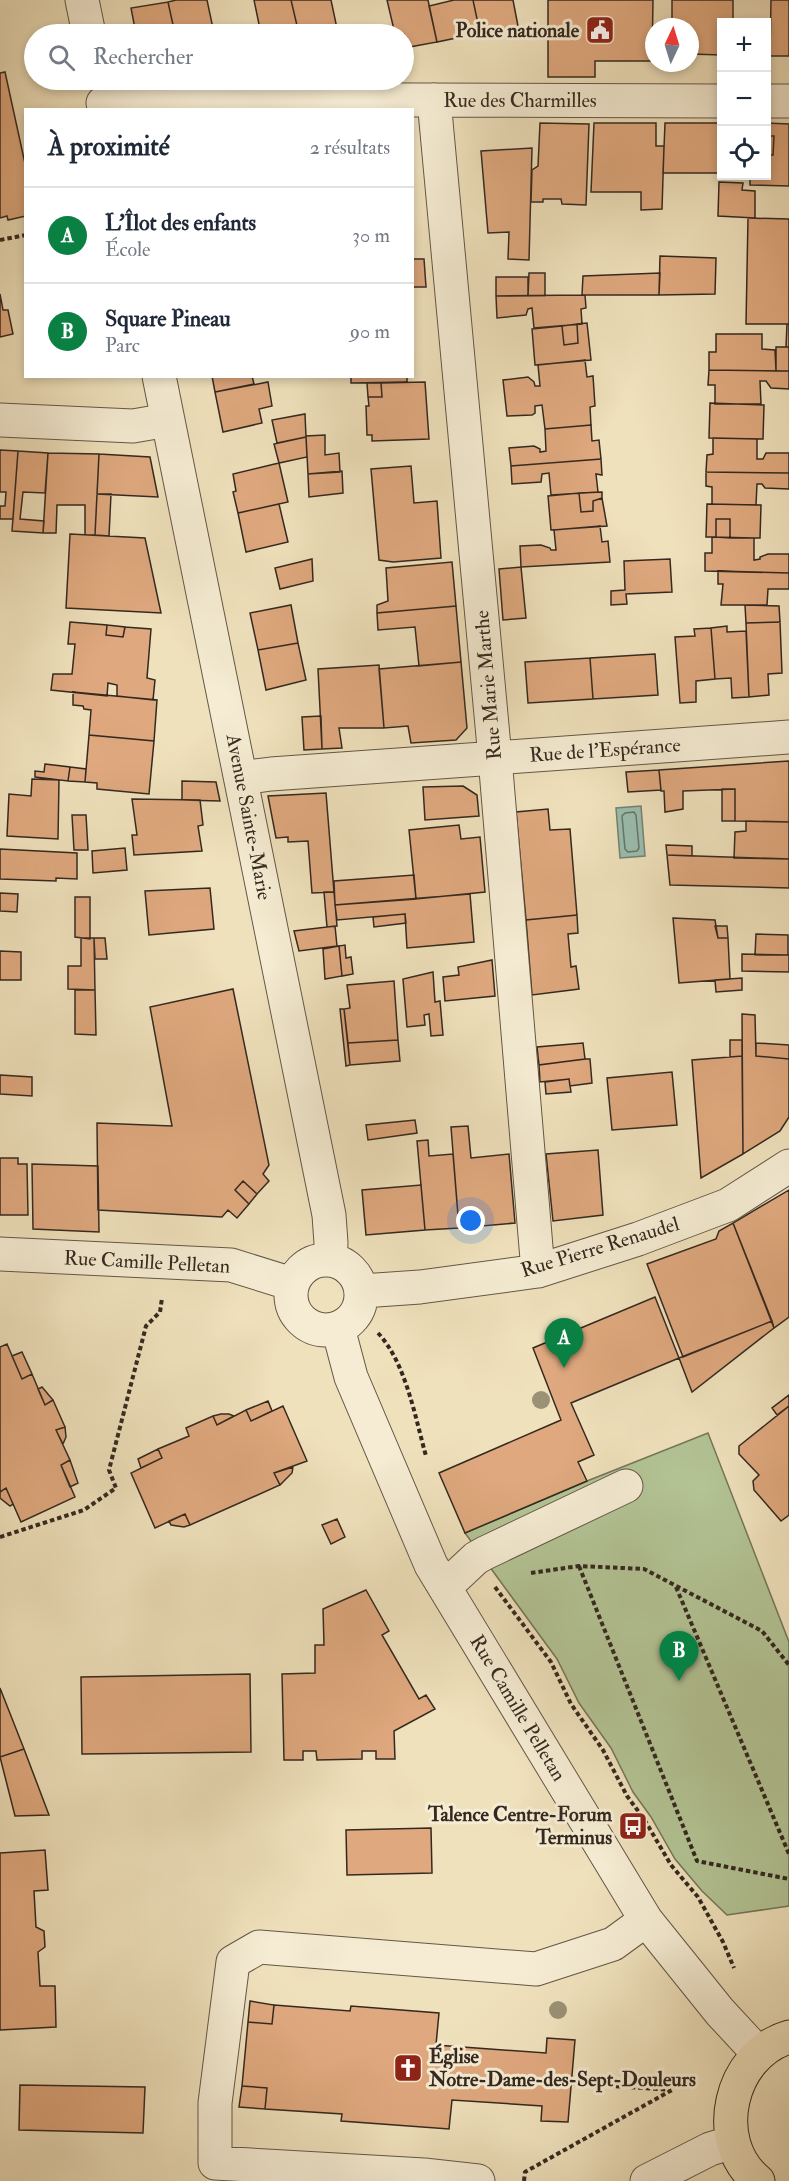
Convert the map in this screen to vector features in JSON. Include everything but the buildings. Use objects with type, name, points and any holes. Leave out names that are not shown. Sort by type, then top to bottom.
[{"type":"main road","points":[[745,2167],[730,2118],[734,2094],[743,2072],[759,2054],[789,2037]]},
{"type":"street","points":[[82,0],[87,24]]},
{"type":"street","name":"Rue des Charmilles","points":[[102,97],[717,101]]},
{"type":"street","name":"Rue Marie Marthe","points":[[434,100],[495,758],[538,1271]]},
{"type":"street","points":[[771,101],[789,101]]},
{"type":"street","name":"Avenue Sainte-Marie","points":[[159,378],[329,1215],[330,1259]]},
{"type":"street","points":[[0,420],[133,426],[168,420]]},
{"type":"street","name":"Rue de l'Espérance","points":[[241,778],[789,736]]},
{"type":"street","name":"Rue Pierre Renaudel","points":[[352,1311],[420,1287],[538,1271],[638,1239],[728,1205],[789,1166]]},
{"type":"street","name":"Rue Camille Pelletan","points":[[0,1254],[231,1265],[292,1284]]},
{"type":"street","points":[[330,1259],[318,1260],[307,1265],[298,1273],[290,1294],[292,1306],[297,1316],[306,1324],[316,1329],[327,1330],[352,1311]]},
{"type":"street","name":"Rue Camille Pelletan","points":[[330,1259],[342,1262],[359,1280],[352,1311],[351,1377],[431,1564],[646,1920],[720,2012],[759,2054]]},
{"type":"street","points":[[445,1587],[476,1558],[626,1486]]},
{"type":"street","points":[[478,2181],[424,2175],[215,2163],[215,2103],[233,1962],[258,1947],[536,1969],[613,1944],[646,1920]]},
{"type":"street","points":[[647,2181],[710,2149],[745,2167]]},
{"type":"path","points":[[0,240],[24,235]]},
{"type":"path","points":[[0,1537],[84,1510],[116,1488],[109,1470],[146,1326],[160,1311],[167,1262]]},
{"type":"path","points":[[352,1311],[380,1335],[391,1349],[410,1395],[429,1464]]},
{"type":"path","points":[[476,1558],[490,1581],[551,1662],[571,1704],[603,1750],[627,1796],[644,1819],[671,1865],[698,1897],[723,1942],[735,1971]]},
{"type":"path","points":[[579,1566],[697,1861],[789,1879]]},
{"type":"path","points":[[522,1575],[579,1566],[644,1569],[762,1631],[789,1665]]},
{"type":"path","points":[[676,1587],[789,1854]]},
{"type":"path","points":[[524,2181],[525,2172],[672,2090],[571,2083]]},
{"type":"shaded area","points":[[708,1433],[789,1642],[789,1906],[727,1915],[702,1891],[675,1859],[651,1817],[633,1792],[611,1748],[579,1703],[557,1659],[465,1533]]},
{"type":"water","points":[[641,806],[645,856],[620,858],[616,808]]},
{"type":"place","name":"Police nationale","points":[[600,30]]},
{"type":"place","name":"L'Îlot des enfants","points":[[564,1368]]},
{"type":"place","name":"Square Pineau","points":[[679,1681]]},
{"type":"place","name":"Talence Centre-Forum Terminus","points":[[633,1826]]},
{"type":"place","name":"Église Notre-Dame-des-Sept-Douleurs","points":[[408,2068]]}]
